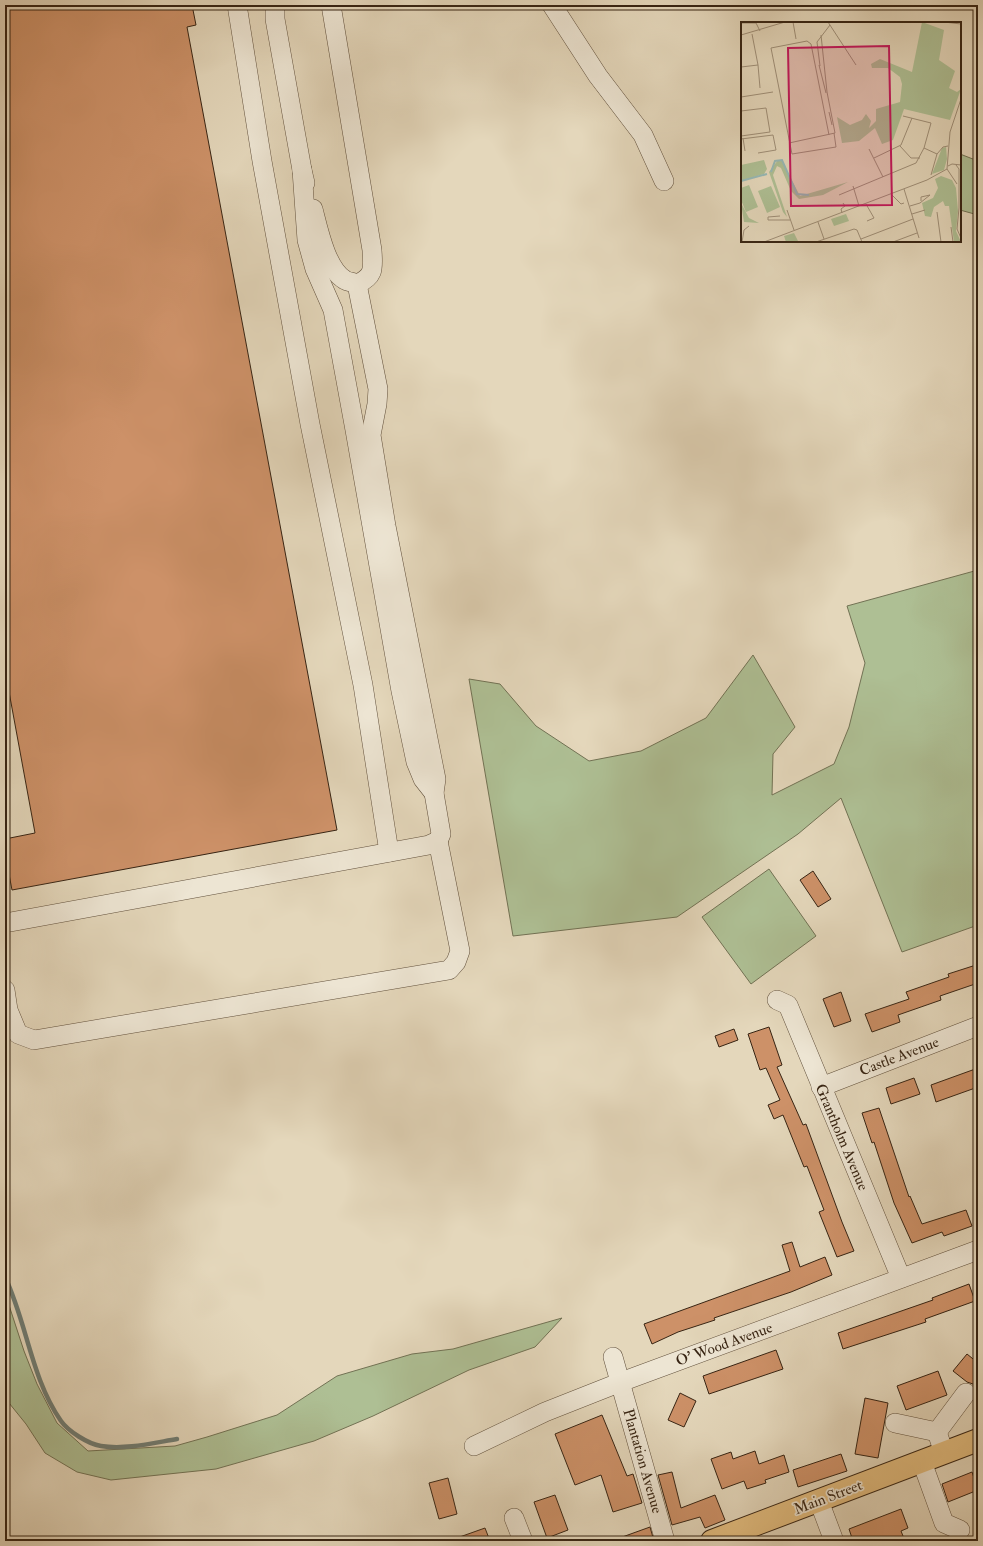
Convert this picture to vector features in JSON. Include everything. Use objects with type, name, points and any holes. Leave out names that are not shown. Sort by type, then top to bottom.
[{"type":"main road","name":"Main Street","points":[[724,1539],[978,1440]]},
{"type":"street","points":[[237,5],[262,161],[310,424],[363,685],[389,852]]},
{"type":"street","points":[[330,5],[373,262],[371,274],[367,279],[350,282],[333,310]]},
{"type":"street","points":[[552,5],[598,76],[643,135],[664,181]]},
{"type":"street","points":[[5,923],[429,845],[438,840],[442,834],[434,793],[436,778],[386,526],[371,435],[377,404],[378,389],[350,282],[334,269],[324,248],[302,170],[274,10]]},
{"type":"street","points":[[302,170],[307,240],[315,269],[333,310],[401,691],[416,762],[423,779],[434,793]]},
{"type":"street","points":[[5,990],[8,1010],[18,1034],[34,1040],[449,970],[456,962],[460,951],[438,840]]},
{"type":"street","name":"Grantholm Avenue","points":[[777,1000],[788,1005],[901,1278]]},
{"type":"street","name":"Castle Avenue","points":[[821,1087],[978,1026]]},
{"type":"street","name":"O' Wood Avenue","points":[[474,1446],[545,1412],[621,1382],[978,1250]]},
{"type":"street","name":"Plantation Avenue","points":[[613,1358],[665,1541]]},
{"type":"street","points":[[937,1432],[966,1393]]},
{"type":"street","points":[[895,1423],[937,1432]]},
{"type":"street","points":[[937,1432],[944,1453]]},
{"type":"street","points":[[922,1462],[944,1523],[960,1530]]},
{"type":"street","points":[[819,1501],[834,1541]]},
{"type":"street","points":[[514,1518],[523,1541]]},
{"type":"green space","points":[[961,154],[978,161],[978,215],[961,210]]},
{"type":"green space","points":[[978,570],[978,925],[902,952],[841,798],[798,834],[677,917],[513,936],[469,679],[500,684],[536,726],[589,761],[641,751],[706,718],[753,655],[795,727],[773,754],[772,795],[834,764],[849,727],[865,663],[847,606]]},
{"type":"green space","points":[[769,869],[816,936],[751,984],[702,917]]},
{"type":"green space","points":[[5,1293],[24,1351],[37,1384],[57,1423],[88,1451],[175,1446],[277,1415],[337,1376],[412,1354],[453,1349],[562,1318],[535,1347],[469,1370],[373,1416],[314,1441],[216,1469],[111,1480],[77,1472],[45,1453],[26,1424],[5,1398]]},
{"type":"building","points":[[5,5],[192,5],[196,25],[187,27],[337,830],[12,890],[5,853],[5,839],[35,833],[5,670]]},
{"type":"building","points":[[813,871],[831,899],[818,907],[800,880]]},
{"type":"building","points":[[976,965],[978,972],[978,983],[940,996],[941,1000],[898,1015],[900,1022],[872,1032],[865,1014],[909,999],[906,992],[949,977],[948,974]]},
{"type":"building","points":[[841,992],[851,1021],[834,1027],[823,999]]},
{"type":"building","points":[[769,1027],[782,1065],[777,1067],[803,1125],[806,1124],[854,1251],[837,1257],[819,1212],[824,1210],[807,1166],[804,1167],[783,1115],[774,1119],[768,1105],[780,1100],[766,1068],[760,1070],[748,1034]]},
{"type":"building","points":[[734,1029],[738,1040],[719,1047],[715,1036]]},
{"type":"building","points":[[978,1068],[978,1087],[936,1102],[931,1085]]},
{"type":"building","points":[[914,1078],[920,1094],[891,1104],[886,1088]]},
{"type":"building","points":[[879,1108],[909,1197],[910,1196],[922,1224],[966,1210],[972,1226],[944,1236],[942,1232],[912,1243],[894,1203],[874,1142],[872,1143],[862,1113]]},
{"type":"building","points":[[792,1242],[800,1267],[825,1257],[832,1275],[791,1292],[714,1318],[715,1320],[678,1332],[652,1344],[644,1324],[790,1271],[782,1245]]},
{"type":"building","points":[[969,1284],[975,1301],[925,1319],[926,1322],[843,1349],[838,1333],[933,1300],[932,1298]]},
{"type":"building","points":[[776,1350],[783,1369],[709,1394],[703,1376]]},
{"type":"building","points":[[967,1354],[978,1363],[978,1391],[973,1384],[967,1382],[953,1371]]},
{"type":"building","points":[[938,1371],[947,1395],[906,1410],[897,1386]]},
{"type":"building","points":[[680,1393],[696,1401],[684,1427],[668,1420]]},
{"type":"building","points":[[865,1398],[888,1403],[878,1458],[855,1454]]},
{"type":"building","points":[[602,1415],[627,1476],[633,1474],[642,1503],[613,1512],[601,1475],[575,1485],[555,1434]]},
{"type":"building","points":[[755,1451],[759,1464],[784,1455],[789,1472],[765,1480],[766,1483],[747,1489],[744,1481],[722,1489],[711,1459],[731,1452],[733,1459]]},
{"type":"building","points":[[841,1454],[847,1471],[798,1487],[793,1470]]},
{"type":"building","points":[[672,1472],[681,1508],[715,1495],[725,1520],[705,1528],[700,1517],[672,1525],[658,1475]]},
{"type":"building","points":[[972,1472],[978,1490],[948,1502],[942,1484]]},
{"type":"building","points":[[448,1478],[457,1514],[439,1519],[429,1483]]},
{"type":"building","points":[[555,1495],[568,1530],[547,1538],[534,1502]]},
{"type":"building","points":[[901,1509],[908,1528],[901,1531],[905,1541],[853,1541],[849,1529]]},
{"type":"building","points":[[650,1527],[654,1541],[614,1540]]},
{"type":"building","points":[[485,1528],[490,1541],[454,1541],[454,1539]]},
{"type":"waterway","points":[[5,1277],[19,1313],[43,1387],[61,1421],[68,1429],[90,1443],[110,1447],[139,1446],[177,1439]]}]
